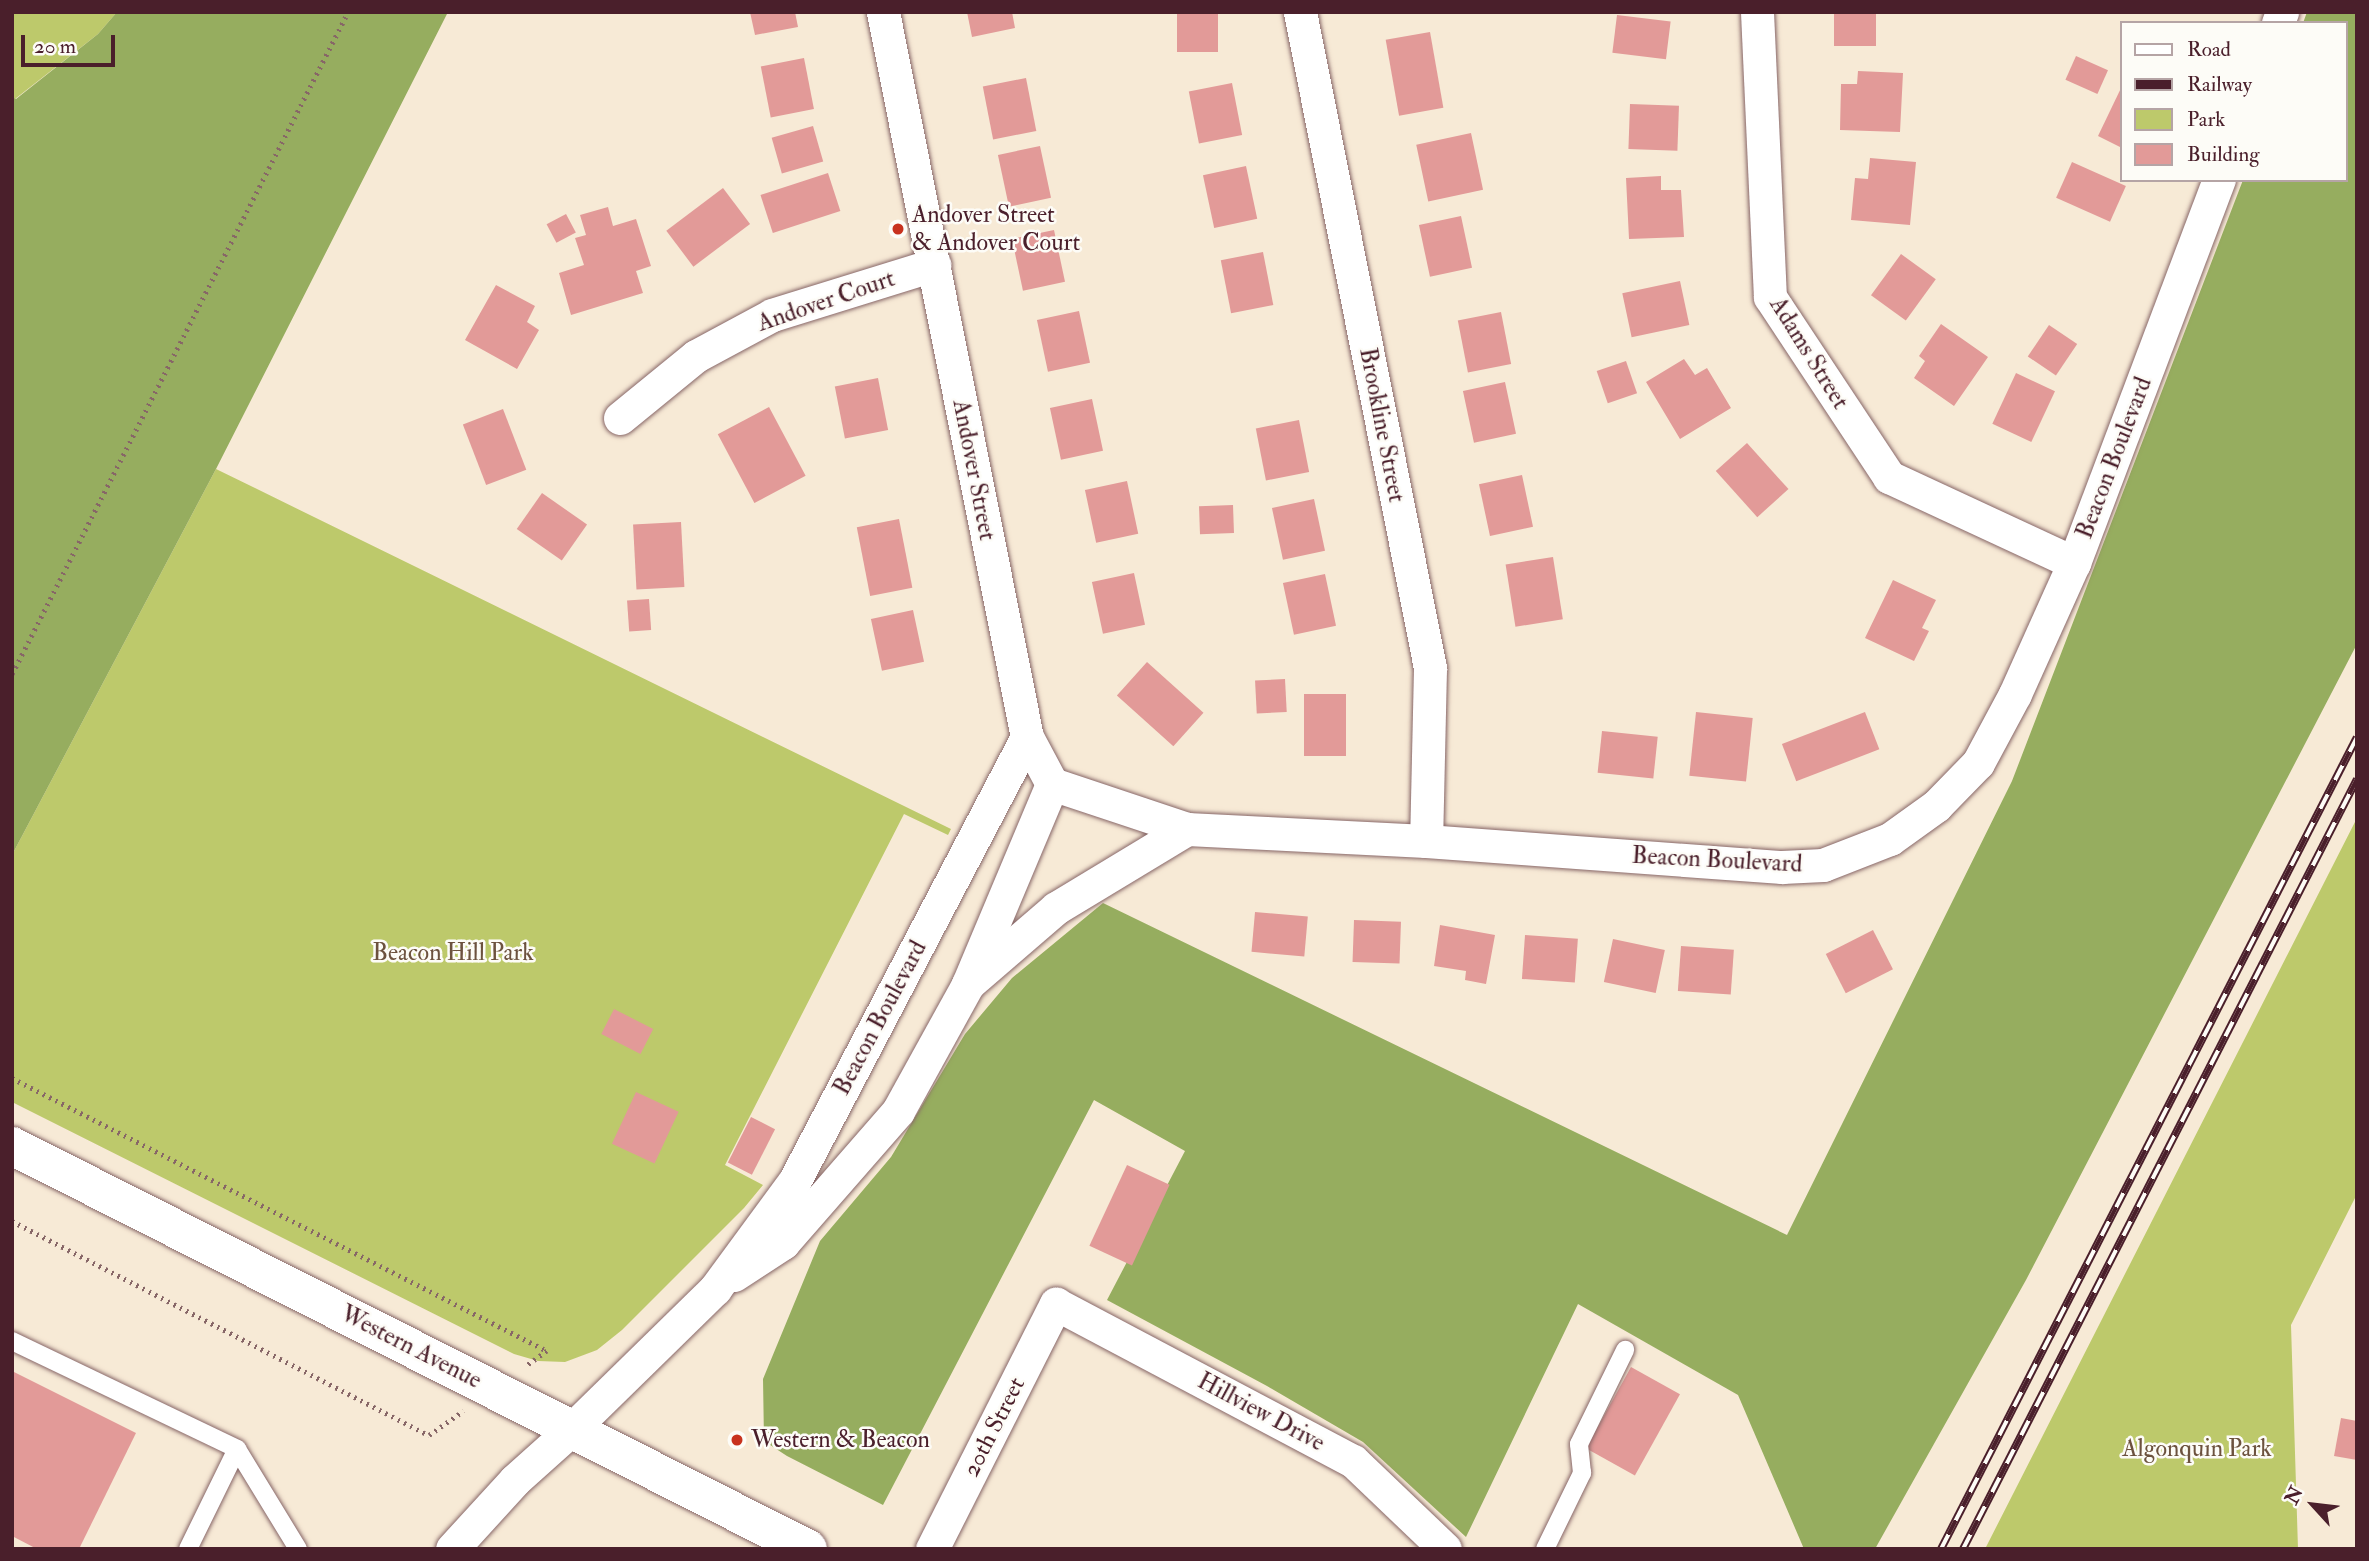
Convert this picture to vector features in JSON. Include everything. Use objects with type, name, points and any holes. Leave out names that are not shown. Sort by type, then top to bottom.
[{"type":"main road","name":"Western Avenue","points":[[12,1146],[808,1549]]},
{"type":"street","name":"Andover Street","points":[[883,12],[1027,737],[1052,784]]},
{"type":"street","name":"Brookline Street","points":[[1300,12],[1430,668],[1426,841]]},
{"type":"street","name":"Adams Street","points":[[1757,12],[1770,297],[1889,477],[2074,563]]},
{"type":"street","name":"Beacon Boulevard","points":[[968,984],[1056,908],[1186,829],[1426,841],[1782,867],[1823,864],[1890,839],[1936,806],[1978,764],[2015,694],[2074,563],[2218,182]]},
{"type":"street","name":"Andover Court","points":[[620,418],[696,356],[772,315],[934,265]]},
{"type":"street","name":"Beacon Boulevard","points":[[452,1549],[515,1480],[573,1428],[715,1289],[795,1180],[1027,737]]},
{"type":"street","name":"Beacon Boulevard","points":[[715,1289],[783,1243],[898,1111],[968,984],[1052,784]]},
{"type":"street","points":[[1052,784],[1186,829]]},
{"type":"street","name":"20th Street","points":[[932,1549],[1056,1304]]},
{"type":"street","name":"Hillview Drive","points":[[1056,1304],[1353,1461],[1445,1549]]},
{"type":"lane","points":[[12,1341],[237,1448],[298,1549]]},
{"type":"lane","points":[[1545,1549],[1582,1473],[1579,1444],[1625,1350]]},
{"type":"lane","points":[[188,1549],[237,1448]]},
{"type":"path","points":[[12,674],[348,12]]},
{"type":"path","points":[[12,1078],[547,1351]]},
{"type":"path","points":[[12,1220],[429,1434]]},
{"type":"green space","points":[[12,12],[117,12],[98,34],[15,99],[12,97]]},
{"type":"green space","points":[[117,12],[448,12],[216,469],[12,855],[12,97],[16,99],[98,34]]},
{"type":"green space","points":[[2307,12],[2357,12],[2357,644],[2026,1280],[1875,1549],[1804,1549],[1738,1395],[1578,1304],[1466,1537],[1363,1442],[1267,1386],[1107,1300],[1185,1151],[1094,1100],[883,1505],[787,1456],[764,1441],[763,1379],[820,1241],[891,1157],[965,1034],[1012,978],[1103,903],[1787,1235],[2012,781],[2242,182],[2348,182],[2348,21],[2304,21]]},
{"type":"green space","name":"Beacon Hill Park","points":[[216,469],[951,829],[948,835],[904,814],[725,1165],[763,1185],[744,1208],[622,1330],[597,1350],[565,1362],[538,1361],[514,1354],[12,1102],[12,855]]},
{"type":"green space","name":"Algonquin Park","points":[[2357,818],[2357,1194],[2291,1325],[2298,1549],[1985,1549]]},
{"type":"building","points":[[750,12],[795,12],[798,27],[755,35]]},
{"type":"building","points":[[967,12],[1012,12],[1015,28],[972,37]]},
{"type":"building","points":[[1177,12],[1218,12],[1218,52],[1177,52]]},
{"type":"building","points":[[1834,12],[1876,12],[1876,46],[1834,46]]},
{"type":"building","points":[[1617,15],[1671,22],[1666,59],[1612,53]]},
{"type":"building","points":[[1430,32],[1443,108],[1399,116],[1386,40]]},
{"type":"building","points":[[2076,56],[2108,70],[2097,94],[2065,80]]},
{"type":"building","points":[[804,58],[814,109],[771,117],[761,66]]},
{"type":"building","points":[[1858,71],[1903,73],[1900,132],[1840,130],[1841,84],[1857,84]]},
{"type":"building","points":[[1026,78],[1036,131],[993,139],[983,86]]},
{"type":"building","points":[[1232,83],[1242,135],[1199,143],[1189,91]]},
{"type":"building","points":[[2120,90],[2120,147],[2098,136]]},
{"type":"building","points":[[1630,104],[1679,106],[1677,151],[1628,149]]},
{"type":"building","points":[[813,126],[823,162],[782,173],[772,138]]},
{"type":"building","points":[[1471,133],[1483,190],[1428,201],[1416,145]]},
{"type":"building","points":[[1040,146],[1051,198],[1009,207],[998,155]]},
{"type":"building","points":[[1870,158],[1916,162],[1910,225],[1851,220],[1855,178],[1868,179]]},
{"type":"building","points":[[2072,162],[2126,186],[2110,222],[2056,198]]},
{"type":"building","points":[[1246,166],[1257,219],[1214,228],[1203,175]]},
{"type":"building","points":[[828,173],[840,211],[773,233],[760,195]]},
{"type":"building","points":[[1661,176],[1661,190],[1681,190],[1684,237],[1629,239],[1626,178]]},
{"type":"building","points":[[723,188],[750,224],[693,267],[666,231]]},
{"type":"building","points":[[608,207],[613,226],[636,219],[651,266],[636,271],[643,293],[571,315],[559,273],[584,265],[575,238],[586,235],[580,215]]},
{"type":"building","points":[[566,214],[576,233],[556,243],[547,224]]},
{"type":"building","points":[[1461,216],[1472,268],[1430,277],[1419,225]]},
{"type":"building","points":[[1054,230],[1065,282],[1023,291],[1012,239]]},
{"type":"building","points":[[1263,252],[1273,305],[1231,313],[1221,260]]},
{"type":"building","points":[[1901,254],[1936,279],[1906,321],[1871,295]]},
{"type":"building","points":[[1680,281],[1689,325],[1632,337],[1622,293]]},
{"type":"building","points":[[496,285],[535,306],[527,322],[539,330],[517,369],[465,340]]},
{"type":"building","points":[[1079,311],[1090,363],[1048,372],[1037,320]]},
{"type":"building","points":[[1501,312],[1511,364],[1468,372],[1458,320]]},
{"type":"building","points":[[1941,324],[1988,357],[1954,406],[1914,378],[1925,361],[1919,356]]},
{"type":"building","points":[[2049,325],[2077,344],[2056,376],[2028,357]]},
{"type":"building","points":[[1684,359],[1695,375],[1707,368],[1731,408],[1680,439],[1646,382]]},
{"type":"building","points":[[1626,361],[1637,393],[1608,403],[1597,371]]},
{"type":"building","points":[[2016,373],[2055,391],[2031,442],[1992,424]]},
{"type":"building","points":[[878,378],[888,430],[845,438],[835,386]]},
{"type":"building","points":[[1505,382],[1516,434],[1474,443],[1463,391]]},
{"type":"building","points":[[1092,399],[1103,451],[1061,460],[1050,408]]},
{"type":"building","points":[[769,407],[806,476],[754,503],[718,434]]},
{"type":"building","points":[[503,409],[526,470],[486,485],[463,424]]},
{"type":"building","points":[[1299,420],[1309,472],[1266,480],[1256,428]]},
{"type":"building","points":[[1747,443],[1788,489],[1757,517],[1716,471]]},
{"type":"building","points":[[1522,475],[1533,527],[1490,536],[1479,484]]},
{"type":"building","points":[[1127,481],[1138,534],[1096,543],[1085,490]]},
{"type":"building","points":[[542,493],[587,525],[562,561],[517,529]]},
{"type":"building","points":[[1314,499],[1325,551],[1283,560],[1272,508]]},
{"type":"building","points":[[1233,505],[1234,533],[1200,534],[1199,506]]},
{"type":"building","points":[[899,519],[912,588],[870,596],[857,527]]},
{"type":"building","points":[[681,522],[684,587],[636,589],[633,525]]},
{"type":"building","points":[[1553,557],[1563,619],[1515,627],[1506,565]]},
{"type":"building","points":[[1134,573],[1145,625],[1103,634],[1092,582]]},
{"type":"building","points":[[1325,574],[1336,626],[1294,635],[1283,583]]},
{"type":"building","points":[[1893,580],[1936,600],[1922,628],[1929,631],[1914,661],[1865,638]]},
{"type":"building","points":[[649,599],[651,630],[629,631],[627,601]]},
{"type":"building","points":[[913,610],[924,662],[882,671],[871,619]]},
{"type":"building","points":[[1147,662],[1203,713],[1173,746],[1117,695]]},
{"type":"building","points":[[1285,679],[1287,712],[1257,714],[1255,681]]},
{"type":"building","points":[[1304,694],[1346,694],[1346,756],[1304,756]]},
{"type":"building","points":[[1696,712],[1753,718],[1746,782],[1689,776]]},
{"type":"building","points":[[1865,712],[1879,749],[1796,781],[1782,744]]},
{"type":"building","points":[[1602,731],[1658,737],[1653,779],[1598,773]]},
{"type":"building","points":[[1255,912],[1308,917],[1304,956],[1252,952]]},
{"type":"building","points":[[1354,920],[1401,922],[1400,964],[1353,962]]},
{"type":"building","points":[[1440,925],[1495,935],[1486,984],[1465,980],[1466,971],[1434,966]]},
{"type":"building","points":[[1873,930],[1893,969],[1846,993],[1826,954]]},
{"type":"building","points":[[1525,935],[1578,939],[1575,983],[1522,979]]},
{"type":"building","points":[[1613,939],[1665,950],[1656,993],[1604,982]]},
{"type":"building","points":[[1681,946],[1734,950],[1731,995],[1678,991]]},
{"type":"building","points":[[614,1009],[653,1029],[640,1054],[601,1034]]},
{"type":"building","points":[[636,1092],[679,1112],[655,1164],[612,1144]]},
{"type":"building","points":[[751,1117],[775,1129],[752,1175],[728,1162]]},
{"type":"building","points":[[1127,1165],[1170,1185],[1132,1266],[1089,1246]]},
{"type":"building","points":[[1631,1367],[1680,1394],[1635,1475],[1586,1448]]},
{"type":"building","points":[[12,1371],[136,1433],[79,1549],[37,1549],[12,1536]]},
{"type":"building","points":[[2341,1418],[2357,1421],[2357,1460],[2334,1456]]},
{"type":"railway","points":[[1941,1549],[2357,737]]},
{"type":"railway","points":[[1963,1549],[2357,779]]},
{"type":"place","name":"Andover Street & Andover Court","points":[[898,229]]},
{"type":"place","name":"Western & Beacon","points":[[737,1440]]}]
